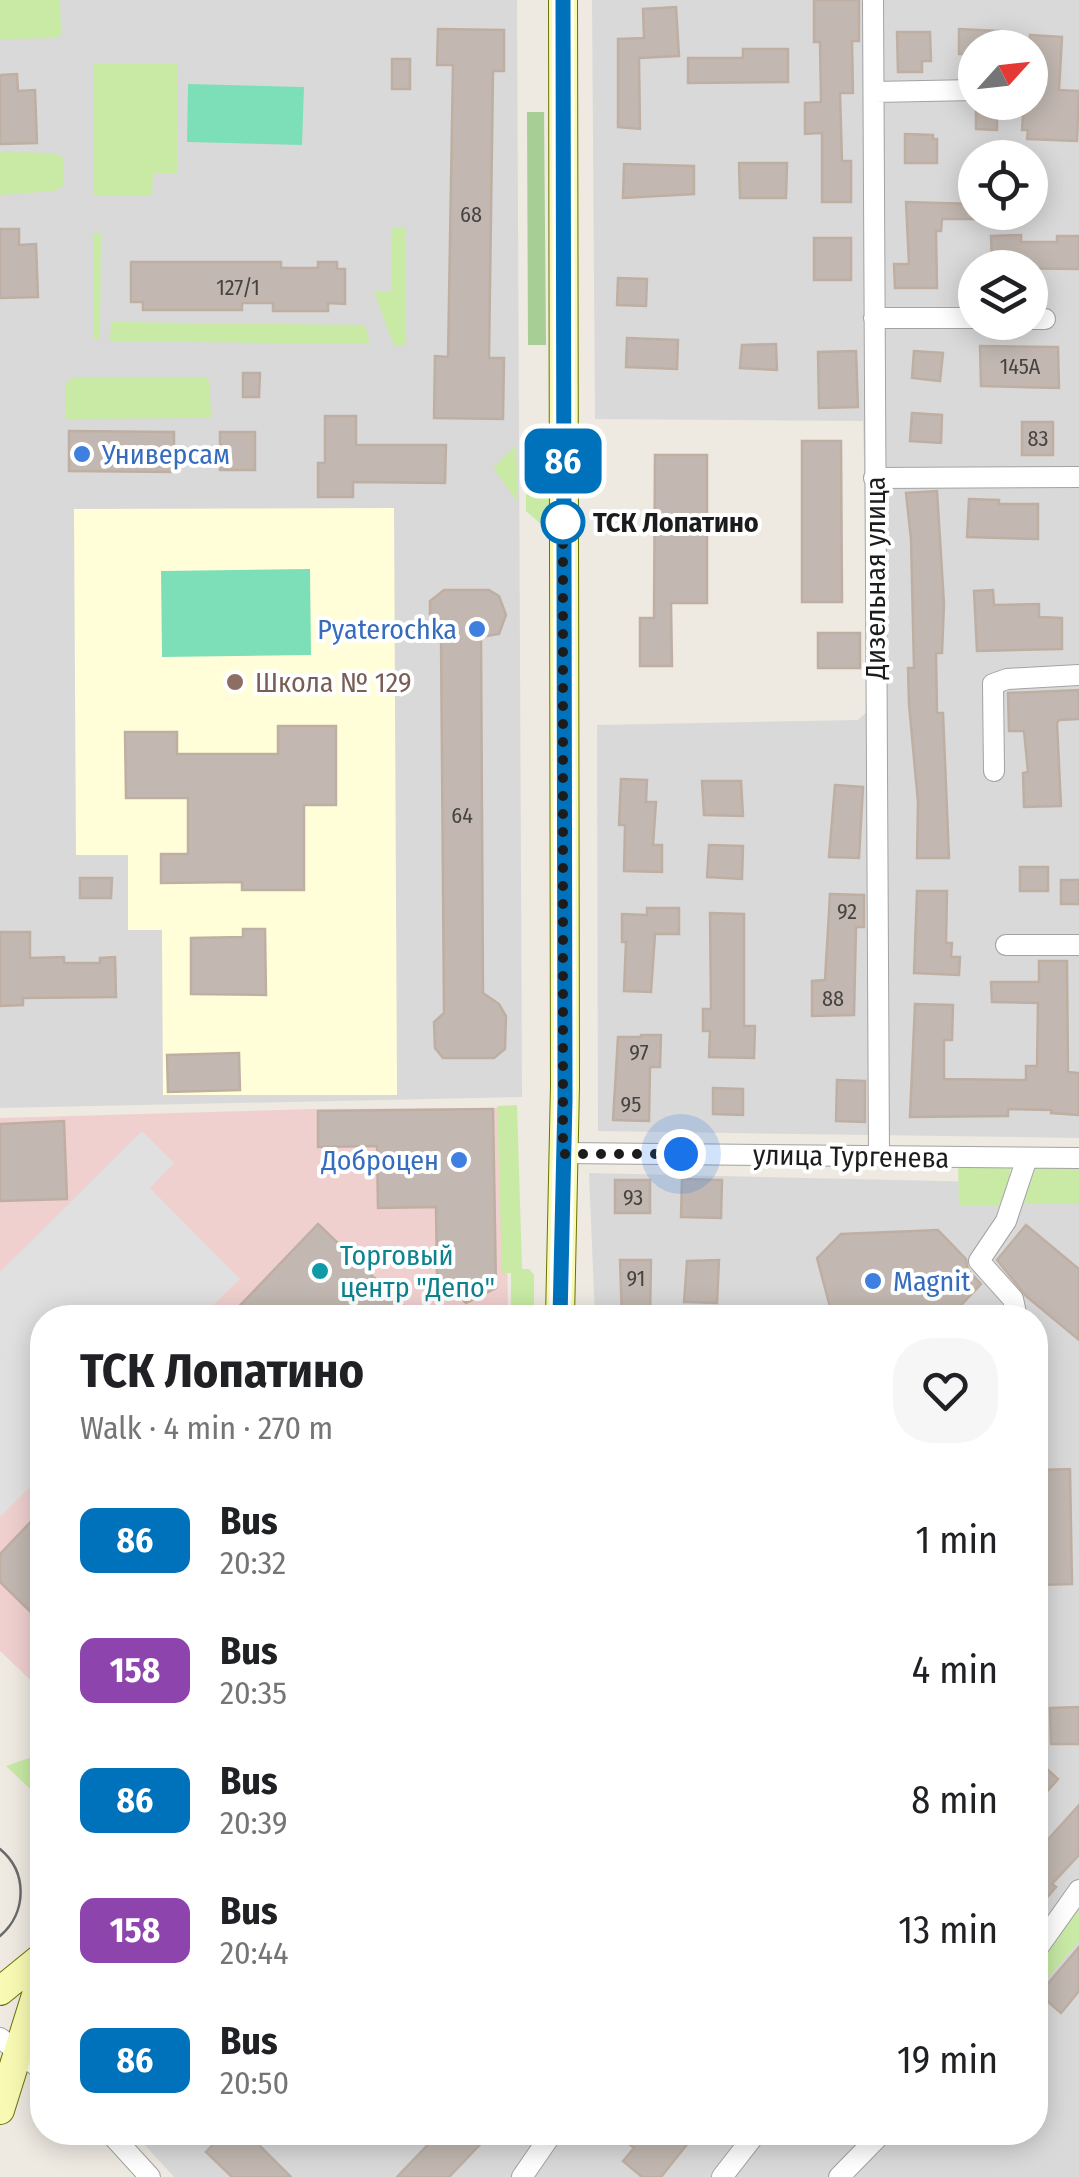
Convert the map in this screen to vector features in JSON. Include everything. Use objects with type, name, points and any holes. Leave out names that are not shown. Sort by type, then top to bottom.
[{"type":"main road","points":[[560,1305],[563,0]]},
{"type":"main road","points":[[0,1991],[30,1967]]},
{"type":"main road","points":[[0,2110],[10,2044],[30,2002]]},
{"type":"street","name":"Дизельная улица","points":[[873,0],[879,1156]]},
{"type":"street","points":[[874,92],[958,90]]},
{"type":"street","points":[[874,318],[958,318]]},
{"type":"street","points":[[874,478],[1079,477]]},
{"type":"street","points":[[994,771],[993,684],[1007,679],[1079,675]]},
{"type":"street","points":[[1006,945],[1079,945]]},
{"type":"street","name":"улица Тургенева","points":[[563,1154],[1079,1158]]},
{"type":"street","points":[[1014,1305],[1013,1298],[979,1261],[1006,1220],[1026,1158]]},
{"type":"street","points":[[1048,1934],[1079,1890]]},
{"type":"street","points":[[10,2044],[30,2060]]},
{"type":"street","points":[[121,2145],[150,2177]]},
{"type":"street","points":[[522,2177],[545,2145]]},
{"type":"street","points":[[722,2177],[747,2145]]},
{"type":"street","points":[[838,2177],[863,2145]]},
{"type":"shaded area","points":[[0,0],[517,0],[522,1097],[0,1108]]},
{"type":"shaded area","points":[[592,0],[1079,0],[1079,1138],[598,1131],[597,725],[858,720],[870,709],[863,421],[595,419]]},
{"type":"shaded area","name":"Школа № 129","points":[[394,508],[397,1095],[163,1095],[162,930],[128,930],[128,855],[76,855],[74,509]]},
{"type":"shaded area","points":[[505,1108],[508,1305],[30,1305],[30,1680],[0,1651],[0,1118]]},
{"type":"shaded area","points":[[142,1131],[174,1163],[150,1188],[240,1279],[213,1305],[30,1305],[30,1487],[0,1517],[0,1272]]},
{"type":"shaded area","points":[[589,1173],[1079,1184],[1079,2177],[174,2177],[145,2145],[1048,2145],[1048,1305],[594,1305]]},
{"type":"green space","points":[[0,0],[60,0],[61,34],[56,38],[0,39]]},
{"type":"green space","points":[[94,63],[178,64],[177,173],[153,173],[152,196],[94,196]]},
{"type":"green space","points":[[188,84],[304,87],[302,145],[187,142]]},
{"type":"green space","points":[[527,112],[544,112],[546,345],[528,345]]},
{"type":"green space","points":[[0,152],[54,153],[64,158],[63,186],[54,191],[0,195]]},
{"type":"green space","points":[[391,227],[405,227],[406,346],[394,346],[374,292],[391,292]]},
{"type":"green space","points":[[94,233],[101,233],[100,339],[94,339]]},
{"type":"green space","points":[[111,322],[365,325],[370,344],[110,341]]},
{"type":"green space","points":[[73,377],[206,377],[210,384],[211,418],[66,419],[65,384]]},
{"type":"green space","points":[[526,436],[558,436],[558,539],[526,511]]},
{"type":"green space","points":[[516,445],[518,502],[493,468]]},
{"type":"green space","points":[[310,569],[311,655],[162,657],[161,571]]},
{"type":"green space","points":[[517,1105],[522,1269],[529,1269],[534,1275],[534,1305],[511,1305],[511,1273],[502,1273],[497,1106]]},
{"type":"green space","points":[[958,1162],[1011,1163],[999,1206],[959,1206]]},
{"type":"green space","points":[[1036,1164],[1079,1165],[1079,1204],[1024,1203]]},
{"type":"green space","points":[[30,1758],[30,1789],[6,1766]]},
{"type":"green space","points":[[1075,1910],[1079,1913],[1079,1941],[1048,1978],[1048,1942]]},
{"type":"building","points":[[814,0],[859,0],[859,41],[852,41],[853,93],[840,93],[842,161],[851,161],[851,202],[822,202],[822,133],[805,134],[805,103],[821,102],[820,42],[814,42]]},
{"type":"building","points":[[676,7],[679,56],[639,58],[640,129],[618,127],[618,39],[644,38],[643,9]]},
{"type":"building","points":[[438,29],[504,30],[504,71],[493,71],[489,358],[504,358],[503,419],[434,418],[435,356],[448,357],[453,65],[437,65]]},
{"type":"building","points":[[897,32],[930,32],[931,61],[922,61],[922,72],[898,72]]},
{"type":"building","points":[[1048,36],[1062,37],[1059,90],[1079,91],[1077,141],[1027,139],[1028,130],[1022,130],[1023,120],[1048,120]]},
{"type":"building","points":[[743,49],[788,49],[788,82],[688,83],[688,58],[743,58]]},
{"type":"building","points":[[392,59],[410,59],[410,89],[392,89]]},
{"type":"building","points":[[17,74],[18,91],[35,90],[37,143],[0,144],[0,75]]},
{"type":"building","points":[[976,120],[997,120],[997,130],[976,129]]},
{"type":"building","points":[[905,134],[933,135],[937,139],[937,163],[905,163]]},
{"type":"building","points":[[739,163],[787,163],[786,198],[740,198]]},
{"type":"building","points":[[624,164],[694,166],[694,194],[623,198]]},
{"type":"building","points":[[906,202],[958,204],[958,219],[942,219],[941,231],[936,231],[937,288],[895,288],[894,264],[909,264]]},
{"type":"building","points":[[0,229],[19,229],[19,245],[36,244],[38,297],[0,298]]},
{"type":"building","points":[[1021,235],[1021,242],[1057,242],[1057,236],[1079,236],[1079,269],[1048,269],[1048,250],[991,250],[991,236]]},
{"type":"building","points":[[814,238],[851,238],[851,280],[814,280]]},
{"type":"building","points":[[131,262],[281,262],[281,268],[318,268],[318,262],[337,262],[337,269],[345,269],[345,304],[328,303],[328,311],[273,311],[273,303],[242,303],[242,310],[143,310],[143,302],[131,302]]},
{"type":"building","points":[[618,278],[647,279],[646,306],[617,305]]},
{"type":"building","points":[[627,338],[678,340],[677,369],[626,367]]},
{"type":"building","points":[[776,344],[777,370],[740,368],[742,345]]},
{"type":"building","points":[[980,346],[1058,347],[1059,388],[981,386]]},
{"type":"building","points":[[856,351],[858,407],[819,408],[818,352]]},
{"type":"building","points":[[914,351],[943,353],[940,381],[912,378]]},
{"type":"building","points":[[243,373],[260,373],[259,397],[243,397]]},
{"type":"building","points":[[912,413],[942,415],[941,443],[910,441]]},
{"type":"building","points":[[325,416],[356,416],[356,445],[446,445],[445,483],[353,482],[353,497],[318,497],[318,463],[325,463]]},
{"type":"building","points":[[1022,422],[1053,422],[1053,455],[1022,455]]},
{"type":"building","points":[[69,431],[174,432],[174,472],[69,471]]},
{"type":"building","points":[[220,432],[255,432],[255,470],[220,470]]},
{"type":"building","points":[[802,441],[841,441],[842,602],[802,602]]},
{"type":"building","points":[[655,455],[707,455],[707,603],[671,603],[672,666],[640,666],[640,618],[654,618]]},
{"type":"building","points":[[937,491],[944,604],[942,653],[936,653],[937,713],[943,713],[949,858],[917,858],[918,802],[908,668],[914,668],[911,539],[906,493]]},
{"type":"building","points":[[969,499],[1038,504],[1038,539],[967,537]]},
{"type":"building","points":[[444,590],[489,590],[499,596],[506,615],[499,634],[481,637],[483,993],[499,1004],[506,1016],[505,1049],[494,1058],[443,1058],[435,1048],[434,1022],[444,1013],[441,637],[430,615],[430,601]]},
{"type":"building","points":[[993,590],[994,605],[1039,604],[1039,617],[1062,618],[1062,649],[977,651],[974,591]]},
{"type":"building","points":[[818,633],[860,633],[860,668],[818,668]]},
{"type":"building","points":[[1079,690],[1079,719],[1057,723],[1061,806],[1024,807],[1023,773],[1028,772],[1024,731],[1009,731],[1008,693]]},
{"type":"building","points":[[278,726],[336,726],[336,805],[304,805],[304,890],[242,890],[242,882],[161,883],[161,854],[188,854],[188,798],[126,798],[125,732],[177,732],[177,754],[278,754]]},
{"type":"building","points":[[621,779],[647,780],[646,802],[656,802],[653,845],[662,845],[662,872],[624,871],[625,825],[619,825]]},
{"type":"building","points":[[702,781],[741,781],[743,816],[704,815]]},
{"type":"building","points":[[835,785],[863,787],[859,858],[829,857]]},
{"type":"building","points":[[709,845],[743,846],[742,879],[707,877]]},
{"type":"building","points":[[1020,867],[1048,867],[1048,891],[1020,891]]},
{"type":"building","points":[[80,878],[112,878],[111,898],[80,898]]},
{"type":"building","points":[[1061,880],[1079,880],[1079,904],[1061,904]]},
{"type":"building","points":[[917,891],[947,891],[946,943],[952,943],[951,957],[960,957],[959,975],[914,973]]},
{"type":"building","points":[[830,894],[864,895],[864,927],[856,927],[854,1015],[812,1016],[812,981],[825,980]]},
{"type":"building","points":[[647,908],[679,908],[679,934],[655,934],[651,992],[624,991],[626,942],[622,942],[622,914],[647,915]]},
{"type":"building","points":[[710,913],[744,914],[744,1026],[755,1026],[754,1058],[709,1057],[710,1031],[703,1031],[703,1009],[711,1009]]},
{"type":"building","points":[[243,929],[265,929],[266,995],[191,994],[191,938],[243,937]]},
{"type":"building","points":[[0,932],[30,932],[30,958],[64,957],[64,963],[100,963],[100,958],[115,957],[116,997],[23,998],[23,1005],[0,1006]]},
{"type":"building","points":[[1039,961],[1067,961],[1068,1072],[1079,1073],[1079,1115],[1008,1109],[1008,1116],[910,1117],[915,1004],[953,1005],[952,1040],[944,1040],[944,1079],[1026,1080],[1026,1066],[1037,1066],[1038,1003],[992,1002],[991,982],[1039,982]]},
{"type":"building","points":[[661,1035],[660,1067],[650,1067],[649,1121],[613,1120],[618,1037]]},
{"type":"building","points":[[239,1053],[240,1090],[168,1092],[167,1055]]},
{"type":"building","points":[[837,1080],[865,1081],[865,1122],[836,1121]]},
{"type":"building","points":[[713,1088],[743,1089],[743,1115],[713,1114]]},
{"type":"building","points":[[493,1109],[496,1288],[466,1303],[437,1274],[436,1207],[378,1208],[377,1146],[318,1147],[318,1111]]},
{"type":"building","points":[[64,1121],[67,1199],[0,1201],[0,1124]]},
{"type":"building","points":[[682,1179],[722,1180],[721,1218],[681,1217]]},
{"type":"building","points":[[615,1180],[650,1180],[650,1213],[615,1213]]},
{"type":"building","name":"Торговый центр \"Депо\"","points":[[318,1224],[402,1305],[240,1305]]},
{"type":"building","points":[[1026,1225],[1079,1269],[1079,1340],[1048,1314],[1048,1305],[1037,1305],[1026,1296],[997,1260]]},
{"type":"building","points":[[938,1230],[966,1259],[968,1270],[981,1284],[961,1305],[830,1305],[817,1258],[841,1234]]},
{"type":"building","points":[[620,1260],[651,1260],[650,1305],[622,1305]]},
{"type":"building","points":[[719,1260],[717,1303],[684,1302],[687,1261]]},
{"type":"building","points":[[1070,1469],[1072,1584],[1048,1585],[1048,1470]]},
{"type":"building","points":[[30,1523],[30,1611],[0,1582],[0,1554]]},
{"type":"building","points":[[1079,1707],[1079,1744],[1051,1744],[1050,1708]]},
{"type":"building","points":[[1048,1770],[1058,1779],[1048,1790]]},
{"type":"building","points":[[1079,1805],[1079,1855],[1052,1884],[1056,1887],[1048,1896],[1048,1840]]},
{"type":"building","points":[[1079,1947],[1079,1991],[1061,2013],[1048,2002],[1048,1983]]},
{"type":"building","points":[[213,2145],[259,2145],[291,2177],[232,2177],[206,2152]]},
{"type":"building","points":[[428,2145],[480,2145],[449,2177],[397,2177]]},
{"type":"building","points":[[630,2145],[687,2145],[661,2177],[642,2177],[623,2161],[634,2148]]},
{"type":"tram line","points":[[0,1849],[16,1869],[21,1892],[15,1916],[0,1936]]},
{"type":"bus line","name":"86","points":[[560,1305],[565,1100],[563,0]]},
{"type":"place","name":"Универсам","points":[[82,454]]},
{"type":"place","name":"ТСК Лопатино","points":[[563,522]]},
{"type":"place","name":"Pyaterochka","points":[[477,629]]},
{"type":"place","name":"Школа № 129","points":[[235,682]]},
{"type":"place","name":"Доброцен","points":[[459,1160]]},
{"type":"place","name":"Торговый центр \"Депо\"","points":[[320,1271]]},
{"type":"place","name":"Magnit","points":[[873,1281]]},
{"type":"route","points":[[563,522],[563,506],[565,1100],[563,1154],[681,1154]]}]
